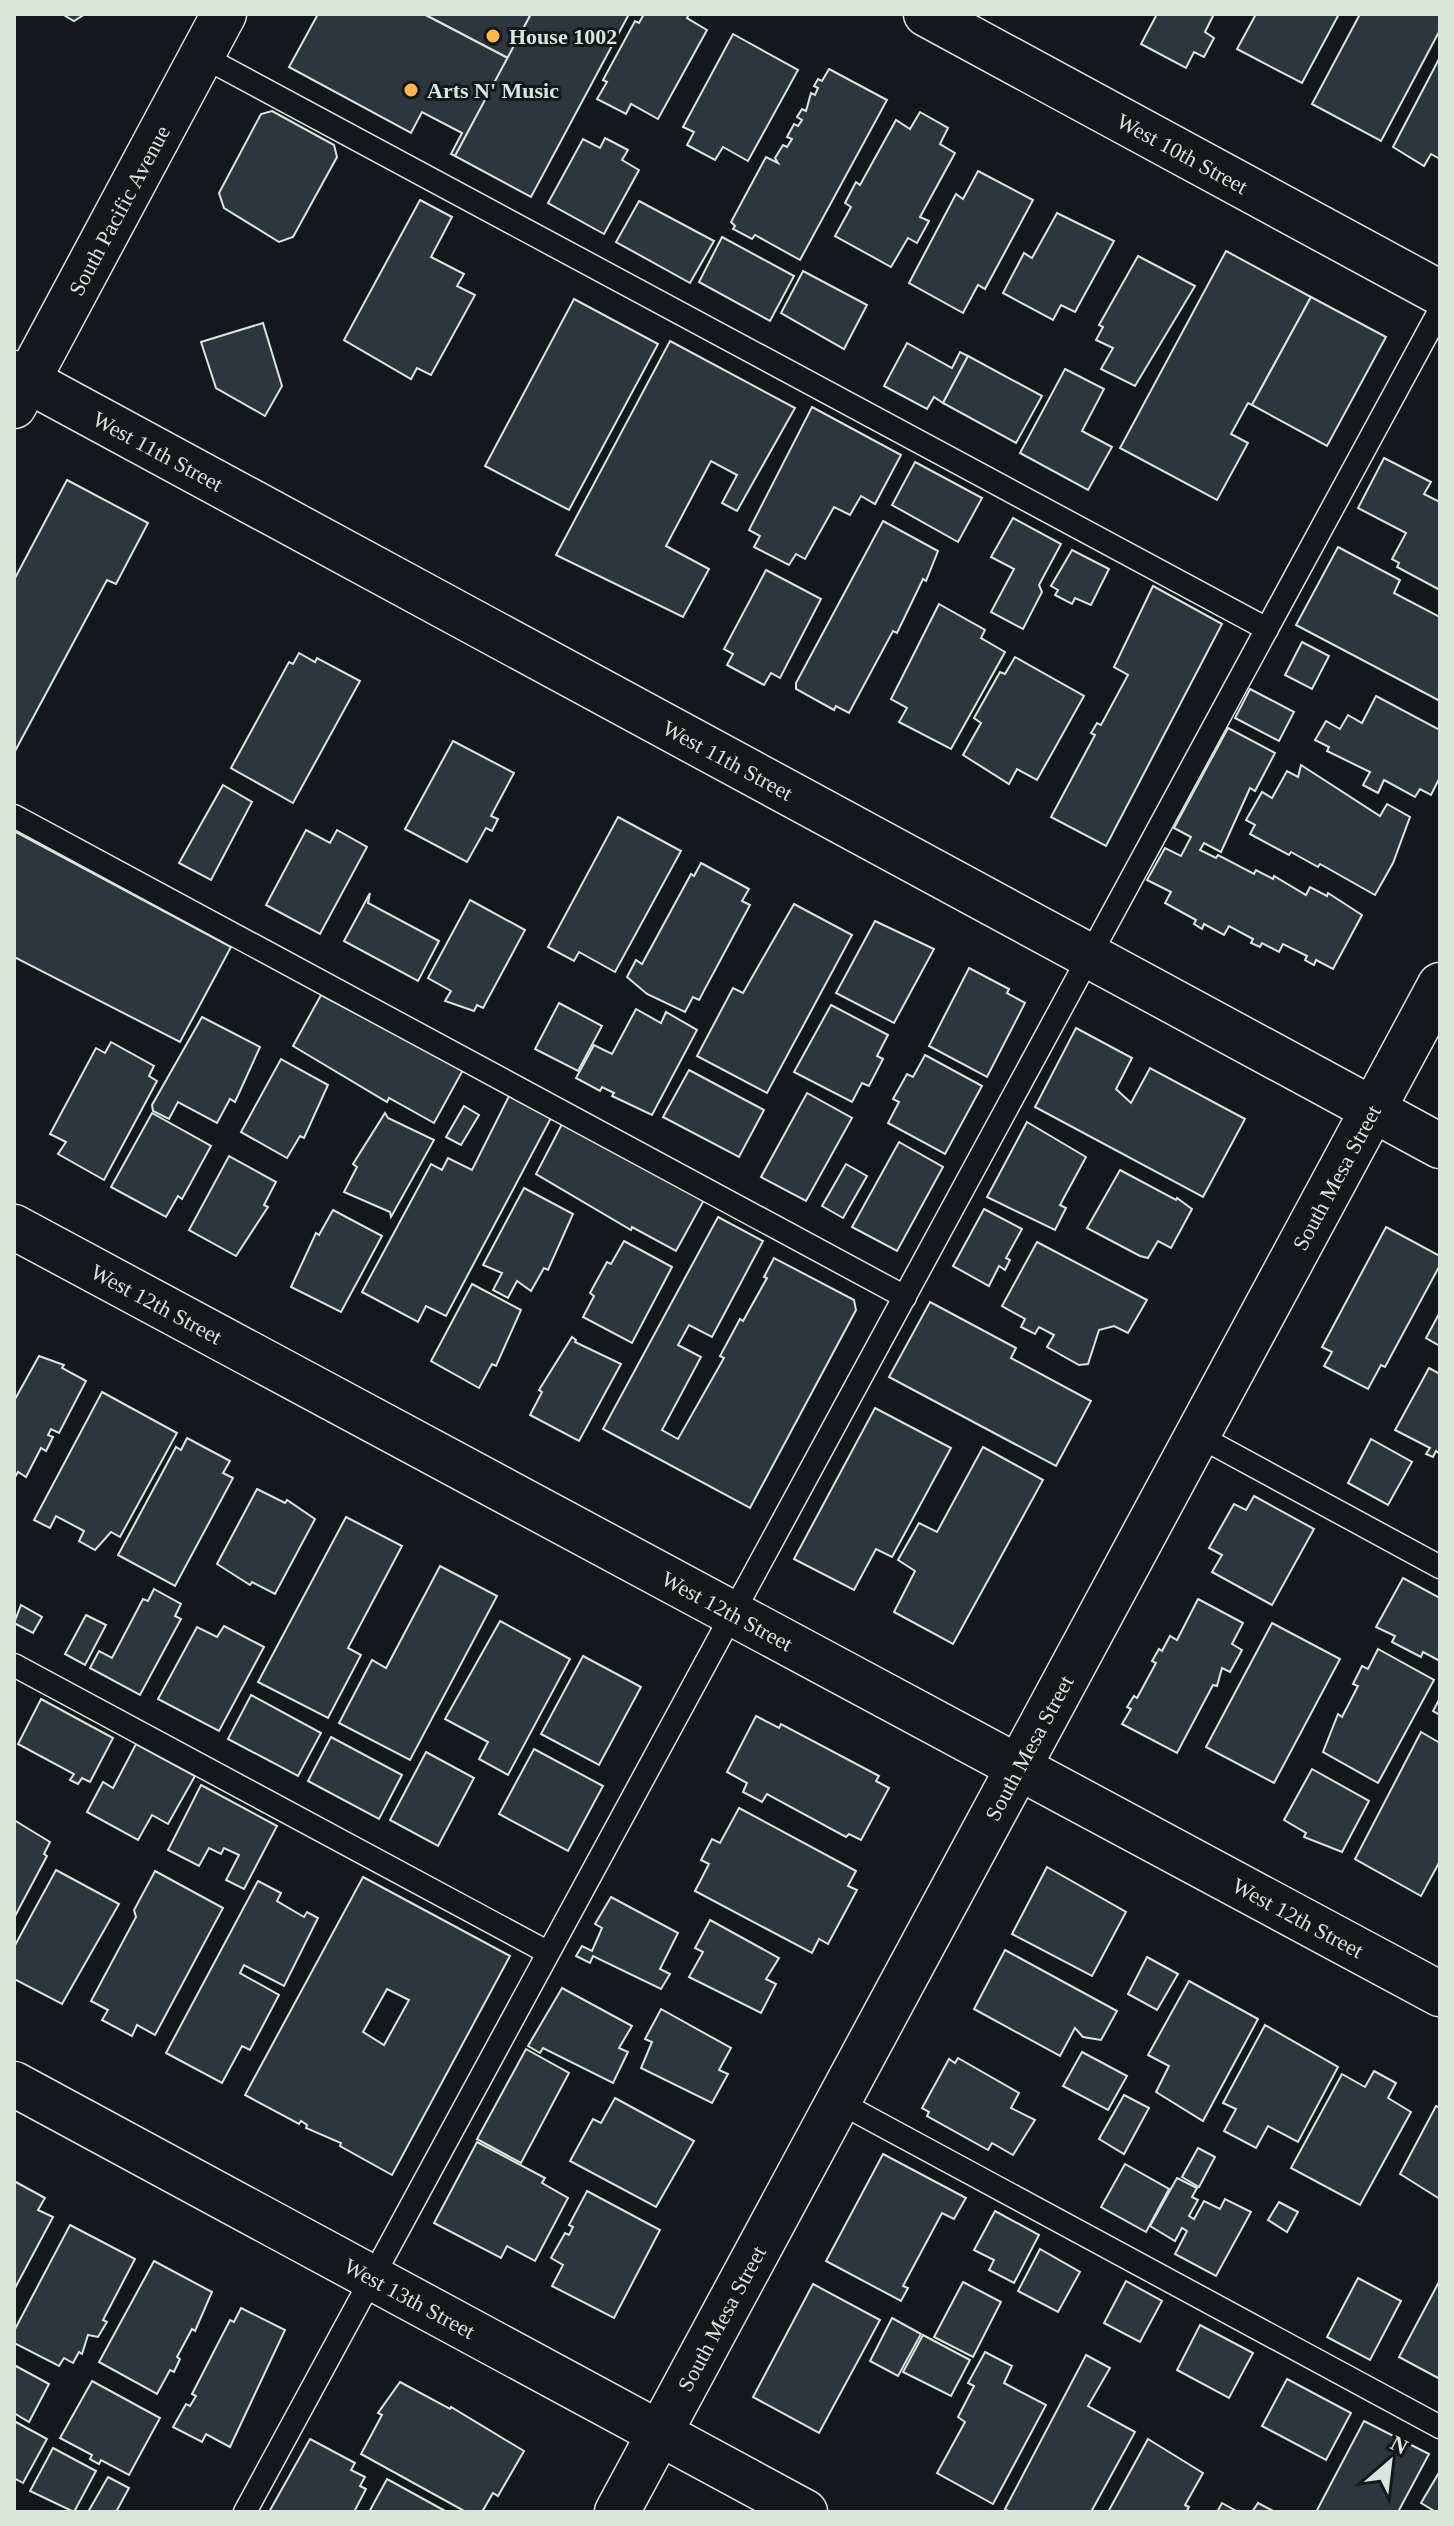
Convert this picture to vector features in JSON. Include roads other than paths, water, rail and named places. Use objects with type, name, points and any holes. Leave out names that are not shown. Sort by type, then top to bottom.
[{"type":"street","name":"South Pacific Avenue","points":[[19,387],[224,14]]},
{"type":"street","name":"West 10th Street","points":[[926,14],[1440,293]]},
{"type":"street","name":"West 11th Street","points":[[19,387],[1440,1146]]},
{"type":"street","name":"South Mesa Street","points":[[617,2512],[1440,985]]},
{"type":"street","name":"West 12th Street","points":[[14,1227],[1440,1994]]},
{"type":"street","name":"West 13th Street","points":[[14,2084],[805,2512]]},
{"type":"lane","points":[[202,56],[1267,629]]},
{"type":"lane","points":[[245,2512],[1440,310]]},
{"type":"lane","points":[[14,816],[905,1297]]},
{"type":"lane","points":[[1197,1435],[1440,1567]]},
{"type":"lane","points":[[14,1665],[547,1952]]},
{"type":"lane","points":[[837,2101],[1440,2427]]},
{"type":"place","name":"House 1002","points":[[493,36]]},
{"type":"place","name":"Arts N' Music","points":[[411,90]]}]
